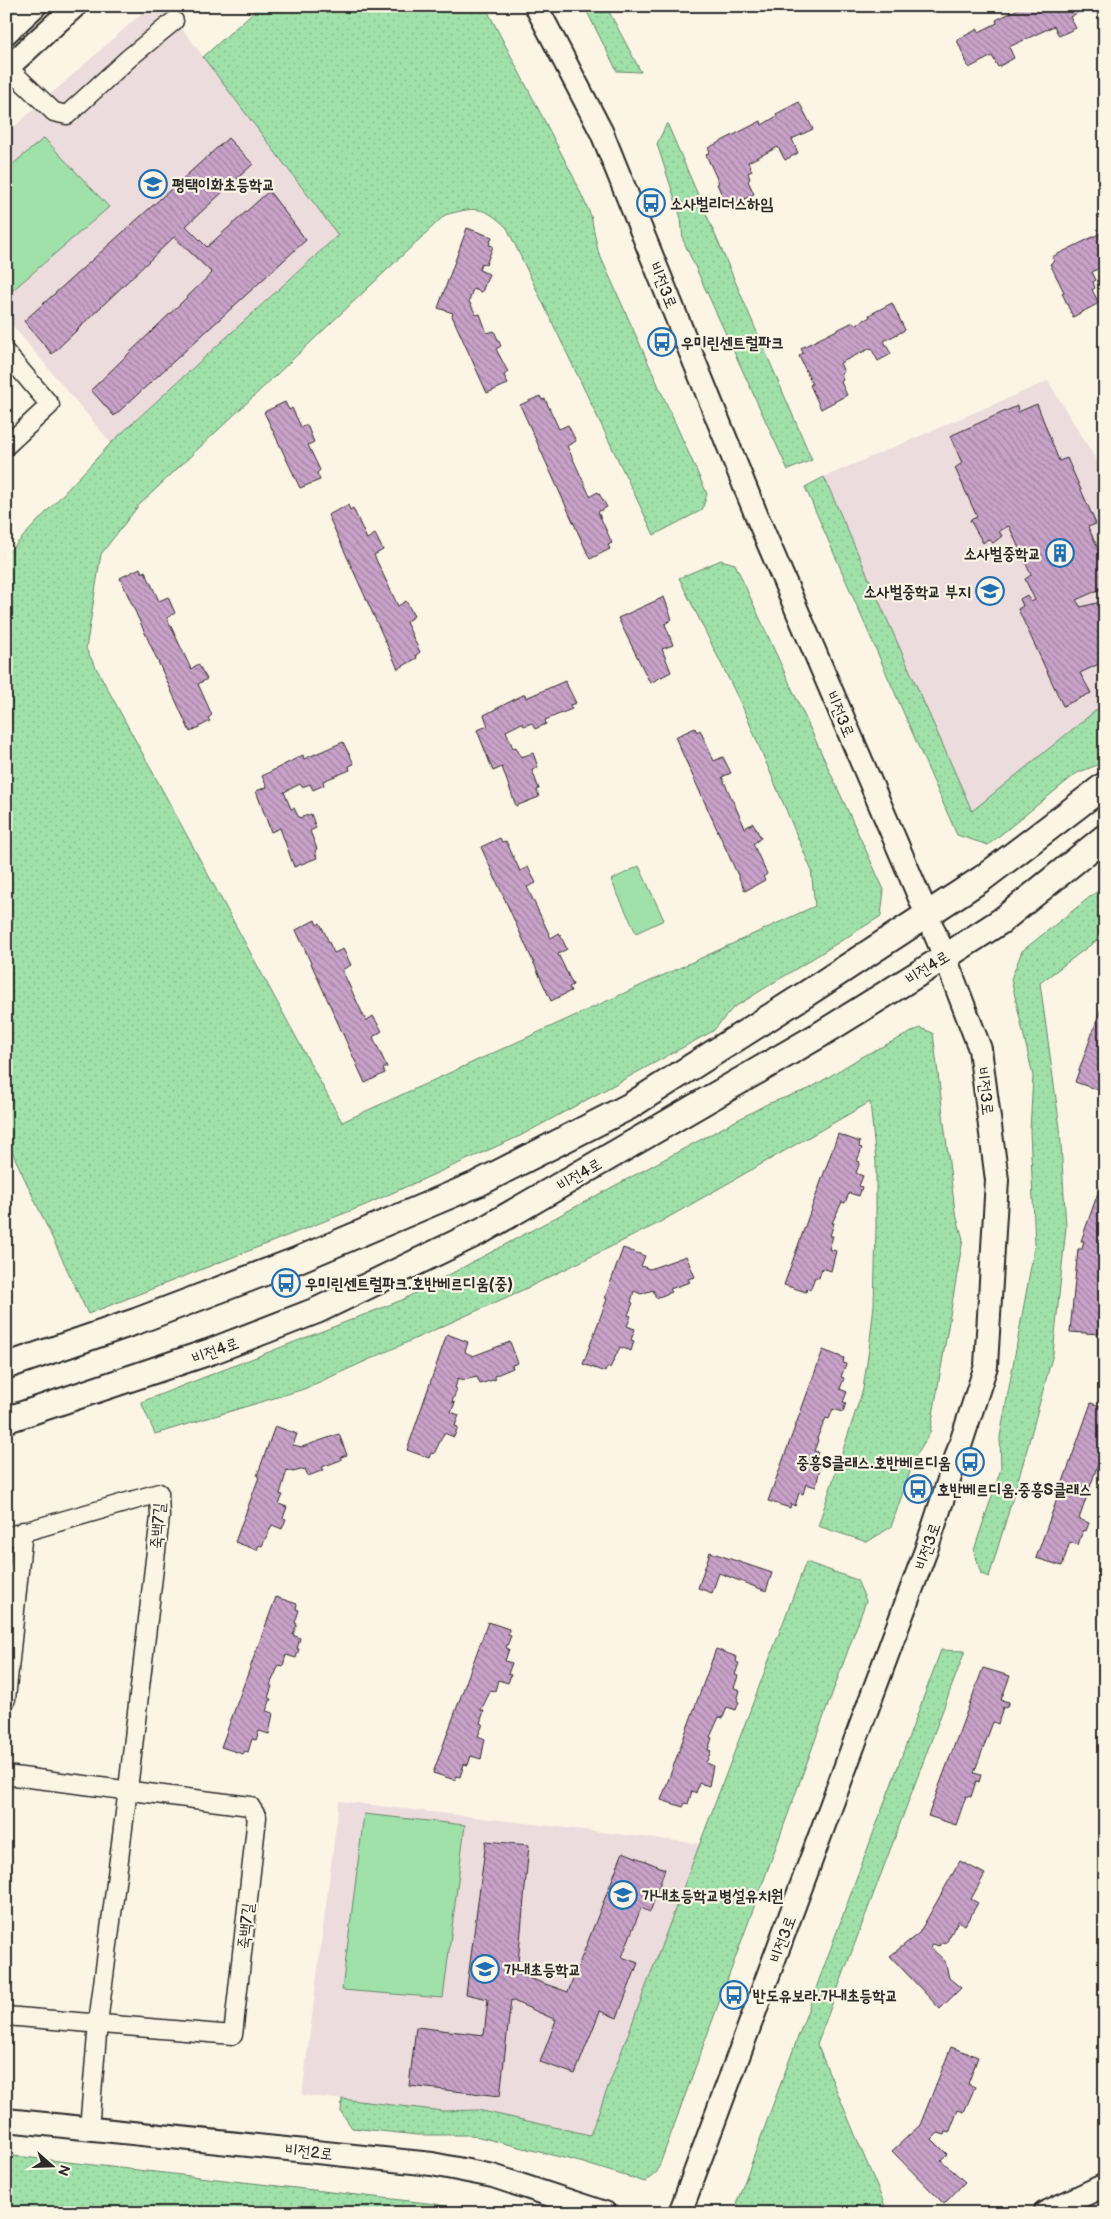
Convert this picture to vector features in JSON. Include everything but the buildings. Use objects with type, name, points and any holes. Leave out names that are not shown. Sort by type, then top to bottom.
[{"type":"main road","points":[[6,1366],[137,1321],[295,1261],[477,1184],[630,1106],[983,878],[1105,785]]},
{"type":"main road","name":"비전4로","points":[[6,1420],[212,1351],[318,1310],[475,1234],[821,1034],[945,957],[1000,920],[1105,837]]},
{"type":"street","points":[[6,33],[35,6]]},
{"type":"street","points":[[75,6],[7,68],[54,112],[67,115],[129,58],[174,21]]},
{"type":"street","name":"비전3로","points":[[536,6],[602,133],[758,519],[945,957],[980,1049],[997,1180],[986,1366],[926,1550],[680,2213]]},
{"type":"street","points":[[6,353],[50,404],[6,446]]},
{"type":"street","name":"죽백7길","points":[[6,1537],[159,1493],[160,1517],[98,2024],[89,2129]]},
{"type":"street","points":[[6,1699],[23,1531]]},
{"type":"street","points":[[6,1775],[128,1789]]},
{"type":"street","name":"죽백7길","points":[[98,2024],[233,2035],[257,1817],[250,1806],[128,1789]]},
{"type":"street","points":[[6,2016],[98,2024]]},
{"type":"street","name":"비전2로","points":[[6,2120],[432,2164],[493,2176],[605,2213]]},
{"type":"street","points":[[1045,2213],[1105,2185]]},
{"type":"shaded area","name":"평택이화초등학교","points":[[150,6],[165,6],[338,235],[111,443],[6,318],[6,134]]},
{"type":"shaded area","name":"소사벌중학교 부지","points":[[1048,381],[1105,474],[1105,706],[972,812],[824,477]]},
{"type":"shaded area","name":"가내초등학교","points":[[339,1801],[701,1844],[590,2135],[478,2110],[443,2111],[302,2095]]},
{"type":"green space","points":[[260,6],[485,6],[573,176],[591,216],[598,251],[707,494],[702,510],[654,535],[507,228],[492,215],[485,212],[464,210],[445,215],[139,505],[101,554],[86,649],[342,1122],[815,906],[811,869],[743,708],[679,578],[721,560],[735,564],[884,890],[881,916],[733,1008],[713,1031],[520,1136],[363,1206],[88,1314],[6,1139],[6,555],[111,443],[338,235],[203,57]]},
{"type":"green space","points":[[584,6],[606,6],[641,72],[617,71]]},
{"type":"green space","points":[[667,123],[812,460],[788,470],[683,240],[681,218],[657,144]]},
{"type":"green space","points":[[44,138],[109,207],[6,296],[6,170]]},
{"type":"green space","points":[[824,477],[972,811],[1105,703],[1105,762],[1077,773],[988,845],[957,835],[805,487]]},
{"type":"green space","points":[[639,866],[664,920],[636,933],[611,880]]},
{"type":"green space","points":[[1105,885],[1105,934],[1040,983],[1060,1128],[1066,1227],[1053,1354],[989,1577],[981,1574],[974,1550],[1001,1469],[1000,1437],[1035,1244],[1030,1131],[1033,1076],[1011,979],[1022,951]]},
{"type":"green space","points":[[920,1028],[933,1033],[955,1211],[963,1239],[930,1433],[915,1457],[891,1527],[867,1542],[818,1526],[863,1389],[869,1349],[874,1305],[876,1229],[876,1162],[870,1102],[655,1225],[527,1288],[304,1389],[155,1434],[141,1402],[402,1300],[767,1104],[809,1089],[861,1057]]},
{"type":"green space","points":[[806,1562],[857,1580],[866,1601],[657,2172],[645,2182],[580,2162],[471,2135],[417,2135],[352,2128],[341,2112],[342,2099],[443,2111],[478,2110],[590,2135]]},
{"type":"green space","points":[[941,1650],[965,1651],[817,2044],[888,2213],[742,2213],[737,2202]]},
{"type":"green space","points":[[364,1814],[465,1825],[443,1998],[342,1990]]},
{"type":"green space","points":[[6,2155],[436,2204],[466,2213],[6,2213]]},
{"type":"place","name":"평택이화초등학교","points":[[153,184]]},
{"type":"place","name":"소사벌리더스하임","points":[[651,203]]},
{"type":"place","name":"우미린센트럴파크","points":[[662,342]]},
{"type":"place","name":"소사벌중학교","points":[[1060,553]]},
{"type":"place","name":"소사벌중학교 부지","points":[[990,591]]},
{"type":"place","name":"우미린센트럴파크.호반베르디움(중)","points":[[286,1283]]},
{"type":"place","name":"중흥S클래스.호반베르디움","points":[[970,1462]]},
{"type":"place","name":"호반베르디움.중흥S클래스","points":[[918,1489]]},
{"type":"place","name":"가내초등학교병설유치원","points":[[623,1895]]},
{"type":"place","name":"가내초등학교","points":[[485,1969]]},
{"type":"place","name":"반도유보라.가내초등학교","points":[[734,1995]]}]
